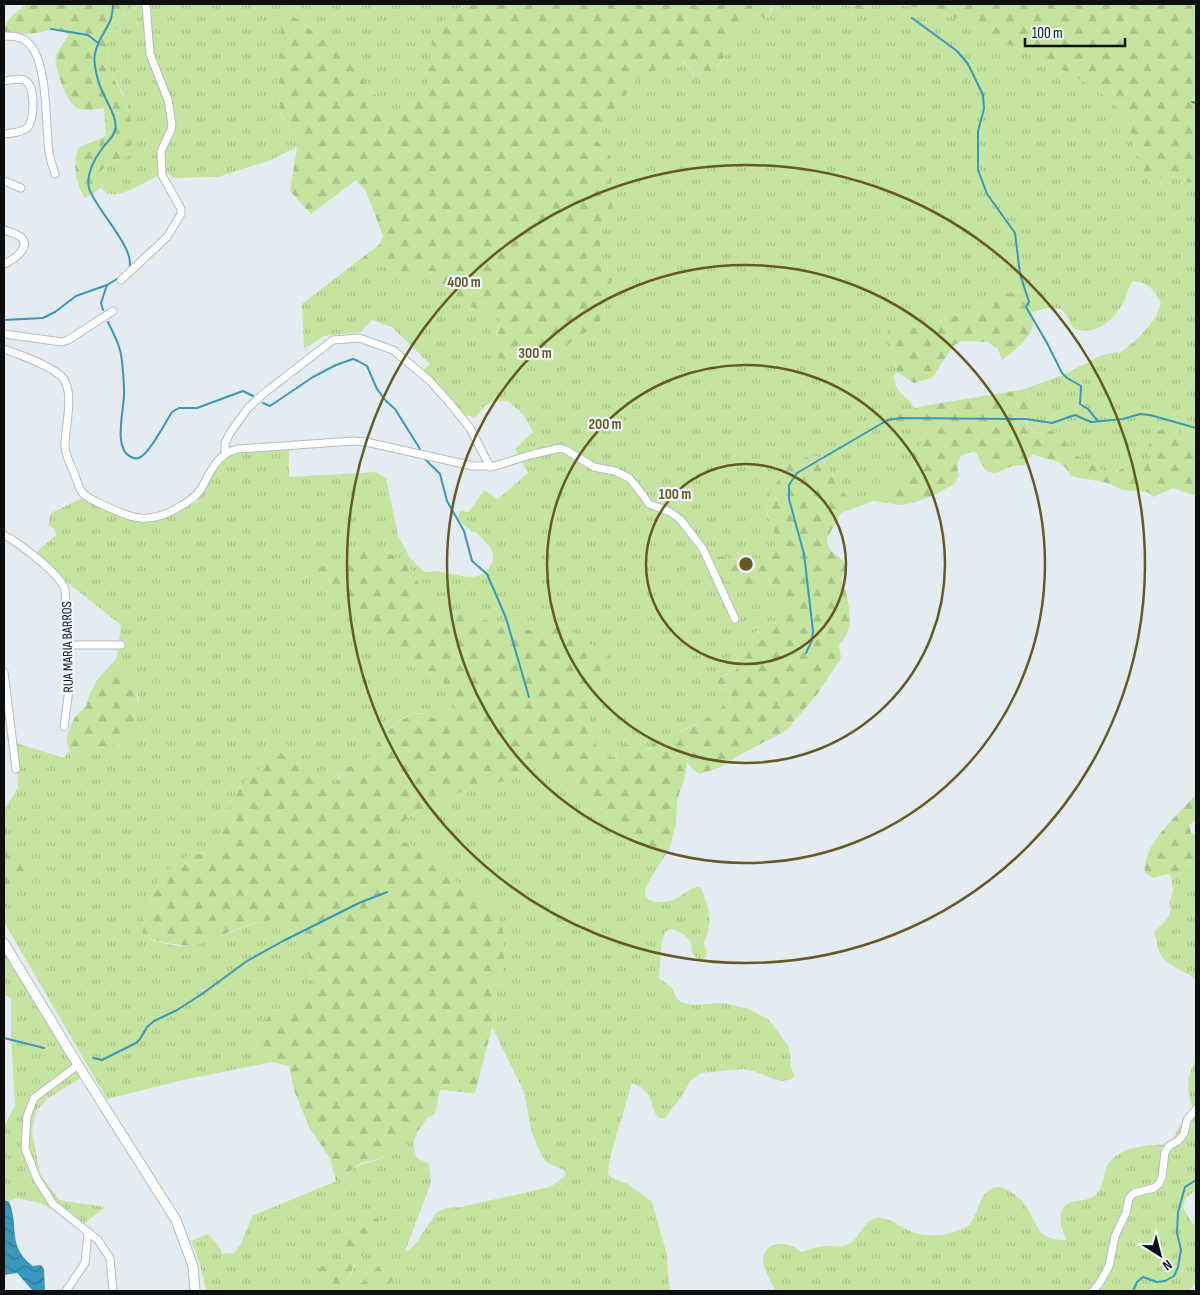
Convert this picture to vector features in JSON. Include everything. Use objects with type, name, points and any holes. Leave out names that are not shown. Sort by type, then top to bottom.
[{"type":"main road","points":[[4,943],[176,1220],[193,1266],[195,1291]]},
{"type":"street","points":[[121,280],[167,237],[182,214],[162,175],[161,151],[163,143],[170,133],[172,124],[168,100],[150,54],[146,4]]},
{"type":"street","points":[[4,36],[17,37],[26,41],[33,48],[38,60],[47,114],[48,150],[55,174]]},
{"type":"street","points":[[4,81],[21,80],[28,83],[32,94],[32,120],[29,125],[22,131],[4,134]]},
{"type":"street","points":[[4,180],[22,188]]},
{"type":"street","points":[[4,230],[24,240],[23,249],[4,264]]},
{"type":"street","points":[[4,334],[62,342],[112,311]]},
{"type":"street","points":[[225,454],[225,444],[230,433],[248,408],[264,394],[333,340],[359,338],[393,350],[429,380],[470,428],[490,467]]},
{"type":"street","points":[[4,349],[45,367],[61,376],[65,381],[68,401],[65,448],[79,489],[86,496],[137,519],[149,520],[168,514],[195,497],[219,459],[230,451],[255,447],[353,441],[404,449],[473,466],[490,467],[560,448],[594,467],[615,471],[629,478],[652,506],[675,515],[701,544],[735,619]]},
{"type":"street","name":"RUA MARIA BARROS","points":[[4,535],[30,554],[64,585],[66,593],[66,645],[69,689],[64,727]]},
{"type":"street","points":[[66,645],[121,645]]},
{"type":"street","points":[[4,672],[16,769]]},
{"type":"street","points":[[78,1065],[34,1098],[27,1116],[25,1148],[37,1179],[53,1204],[98,1240],[110,1258],[113,1291]]},
{"type":"street","points":[[1093,1291],[1100,1284],[1109,1266],[1115,1236],[1126,1213],[1129,1198],[1135,1192],[1154,1188],[1159,1184],[1162,1177],[1165,1152],[1169,1146],[1178,1141],[1184,1134],[1187,1120],[1196,1109]]},
{"type":"street","points":[[66,1291],[85,1262],[88,1233]]},
{"type":"green space","points":[[26,4],[127,4],[123,22],[107,36],[108,68],[126,101],[135,137],[126,157],[109,162],[99,173],[101,188],[85,198],[76,174],[76,155],[78,148],[106,136],[104,108],[87,110],[77,108],[65,92],[56,60],[57,52],[68,35],[64,31],[53,30],[29,34],[4,32],[9,20]]},
{"type":"green space","points":[[127,4],[462,4],[432,46],[427,95],[395,118],[366,84],[358,65],[345,52],[331,45],[286,11],[279,104],[283,119],[300,141],[297,147],[271,160],[218,177],[174,178],[166,172],[125,192],[114,194],[106,193],[101,186],[99,173],[109,162],[126,157],[128,151],[129,111],[123,93],[108,68],[107,36],[123,22]]},
{"type":"green space","points":[[462,4],[773,4],[766,18],[764,19],[761,15],[752,14],[742,26],[730,35],[730,51],[707,77],[701,80],[683,62],[678,60],[672,61],[660,67],[645,79],[639,78],[617,103],[608,121],[595,139],[610,154],[613,213],[604,221],[600,234],[600,254],[612,280],[603,316],[598,324],[563,348],[547,355],[531,351],[517,358],[501,361],[492,350],[502,321],[492,314],[455,302],[431,272],[422,270],[418,276],[401,275],[397,271],[363,257],[380,244],[383,236],[366,191],[356,180],[311,214],[290,191],[297,147],[300,141],[285,122],[280,111],[281,24],[286,11],[331,45],[345,52],[358,65],[366,84],[395,118],[427,95],[434,33],[436,28]]},
{"type":"green space","points":[[773,4],[845,4],[863,12],[874,4],[895,4],[943,12],[1073,75],[1102,93],[1116,105],[1128,121],[1138,165],[1150,182],[1178,176],[1182,176],[1188,183],[1196,181],[1196,441],[1179,437],[1178,427],[1161,428],[1149,449],[1151,465],[1135,458],[1114,473],[1105,471],[1069,451],[1062,432],[1048,431],[1035,433],[1026,420],[1029,395],[1025,389],[1064,374],[1100,356],[1120,353],[1145,331],[1161,303],[1153,290],[1143,283],[1133,281],[1121,306],[1110,320],[1104,325],[1089,330],[1073,328],[1061,309],[1047,308],[1032,312],[1019,291],[983,299],[969,311],[928,325],[911,328],[886,324],[897,372],[894,376],[896,386],[915,408],[893,415],[902,424],[918,428],[926,434],[913,464],[914,469],[894,482],[873,501],[852,509],[850,502],[838,486],[822,458],[805,458],[791,468],[777,483],[768,502],[767,515],[773,525],[775,541],[773,556],[767,565],[758,566],[718,556],[746,590],[785,583],[786,590],[785,598],[772,629],[756,631],[747,639],[746,654],[740,667],[732,673],[726,674],[716,683],[721,688],[729,691],[731,696],[716,713],[675,733],[656,745],[641,752],[629,745],[612,757],[607,756],[594,743],[589,720],[594,700],[595,684],[607,655],[561,625],[533,631],[433,608],[406,561],[360,547],[335,562],[314,570],[307,577],[361,614],[412,662],[444,683],[455,700],[456,709],[436,719],[425,714],[407,716],[391,728],[367,761],[344,772],[334,784],[308,772],[277,750],[241,786],[228,809],[221,840],[214,852],[199,853],[186,857],[165,874],[157,885],[147,910],[143,937],[171,945],[187,946],[211,940],[267,920],[290,922],[302,934],[306,944],[309,954],[310,985],[300,1001],[285,1010],[269,1015],[259,1032],[257,1048],[272,1062],[178,1081],[107,1099],[4,922],[4,895],[20,890],[30,882],[22,859],[9,843],[4,825],[4,807],[6,807],[18,788],[16,743],[64,758],[69,751],[72,758],[75,758],[92,750],[126,742],[137,735],[140,729],[133,715],[139,699],[137,692],[133,682],[117,658],[121,625],[33,555],[56,535],[55,529],[49,526],[51,513],[84,497],[122,513],[152,522],[177,513],[197,502],[217,467],[226,446],[289,447],[289,477],[376,472],[386,478],[398,536],[410,558],[425,572],[438,572],[468,577],[481,575],[491,565],[493,560],[492,551],[476,532],[472,532],[457,519],[460,511],[469,512],[484,490],[498,499],[528,473],[515,449],[533,432],[523,414],[508,401],[489,403],[476,417],[465,415],[424,370],[430,364],[392,327],[372,320],[361,332],[324,336],[304,349],[302,304],[363,257],[397,271],[401,275],[418,276],[422,270],[431,272],[455,302],[487,312],[502,321],[496,335],[517,358],[531,351],[547,355],[598,324],[603,316],[612,280],[600,254],[600,234],[604,221],[613,213],[610,154],[595,139],[599,131],[608,121],[617,103],[639,78],[645,79],[664,64],[677,60],[683,62],[694,76],[707,77],[724,59],[730,35],[742,26],[752,14],[771,13]]},
{"type":"green space","points":[[845,4],[874,4],[863,12]]},
{"type":"green space","points":[[895,4],[1196,4],[1196,181],[1188,183],[1182,176],[1178,176],[1150,182],[1138,165],[1128,121],[1116,105],[1102,93],[1073,75],[943,12]]},
{"type":"green space","points":[[1019,291],[1032,313],[1032,330],[1021,345],[1002,360],[998,349],[988,342],[962,341],[953,346],[932,378],[914,383],[897,372],[886,323],[911,328],[928,325],[969,311],[983,299]]},
{"type":"green space","points":[[1025,389],[1033,403],[1025,418],[1027,425],[1034,433],[1062,432],[1069,451],[1105,471],[1117,472],[1135,458],[1151,464],[1150,437],[1167,425],[1178,425],[1179,437],[1196,441],[1196,496],[1173,488],[1154,497],[1147,492],[1123,490],[1108,483],[1071,476],[1059,462],[1033,454],[1026,461],[1025,465],[1012,466],[996,473],[988,472],[982,465],[976,452],[970,452],[962,455],[958,461],[959,476],[954,484],[932,496],[901,505],[873,501],[894,482],[913,469],[912,455],[924,440],[926,434],[919,428],[902,425],[892,415],[923,406]]},
{"type":"green space","points":[[810,456],[817,456],[826,464],[837,485],[850,499],[852,509],[841,513],[827,538],[832,551],[845,566],[841,579],[847,597],[850,619],[847,633],[839,645],[841,658],[818,693],[786,731],[743,753],[721,767],[700,774],[694,771],[687,762],[684,780],[677,800],[676,822],[670,848],[658,866],[634,833],[544,764],[501,782],[472,788],[429,804],[393,829],[394,836],[440,861],[451,878],[492,903],[504,937],[504,959],[495,990],[498,1004],[475,1093],[440,1090],[435,1114],[427,1118],[419,1130],[394,1145],[386,1155],[361,1163],[351,1170],[346,1177],[336,1181],[330,1158],[309,1127],[294,1090],[289,1066],[272,1062],[257,1048],[259,1032],[269,1015],[285,1010],[300,1001],[309,987],[311,976],[310,964],[305,944],[298,930],[290,922],[276,920],[249,925],[195,945],[162,942],[143,937],[146,912],[155,888],[162,878],[170,868],[191,855],[214,852],[221,840],[224,820],[235,795],[241,786],[277,750],[308,772],[334,784],[347,768],[367,761],[380,739],[398,722],[412,714],[425,714],[436,719],[456,709],[455,700],[444,683],[412,662],[361,614],[307,577],[314,570],[335,562],[360,547],[370,545],[406,561],[433,608],[533,631],[561,625],[607,655],[595,684],[594,700],[589,720],[594,743],[607,756],[612,757],[617,755],[619,746],[629,745],[641,752],[650,749],[654,742],[697,724],[726,703],[731,696],[729,691],[716,683],[718,678],[733,672],[740,666],[744,658],[747,639],[756,631],[768,631],[774,626],[785,595],[785,584],[775,584],[746,590],[719,578],[707,562],[711,557],[725,557],[753,564],[767,565],[773,556],[775,540],[774,529],[768,516],[767,506],[771,493],[780,478],[778,471],[795,457],[800,460]]},
{"type":"green space","points":[[117,658],[131,678],[137,692],[137,707],[133,715],[140,729],[137,735],[126,742],[92,750],[72,758],[66,739],[71,725],[75,717],[86,706],[97,680]]},
{"type":"green space","points":[[544,764],[634,833],[658,866],[646,888],[645,894],[647,898],[655,902],[666,902],[693,888],[700,887],[709,915],[709,928],[704,943],[707,952],[706,957],[702,960],[698,959],[692,952],[689,939],[672,929],[666,931],[662,940],[659,978],[672,988],[677,999],[693,1005],[724,1003],[749,1009],[769,1020],[789,1047],[794,1076],[792,1079],[783,1081],[773,1079],[754,1071],[743,1069],[701,1073],[690,1081],[684,1093],[665,1118],[658,1118],[648,1094],[645,1090],[632,1083],[610,1157],[608,1174],[612,1178],[628,1184],[652,1202],[666,1251],[670,1291],[387,1291],[397,1270],[379,1265],[367,1280],[355,1285],[348,1280],[364,1253],[349,1233],[345,1254],[314,1276],[310,1291],[206,1291],[200,1264],[191,1241],[208,1234],[223,1254],[234,1253],[241,1244],[252,1216],[346,1177],[354,1168],[378,1160],[397,1143],[418,1131],[414,1141],[414,1150],[417,1158],[429,1164],[431,1182],[405,1252],[414,1246],[437,1212],[448,1208],[461,1207],[550,1187],[565,1176],[564,1170],[546,1162],[538,1148],[531,1130],[524,1092],[492,1027],[498,1004],[495,990],[504,959],[504,937],[492,903],[451,878],[440,861],[394,836],[392,832],[396,825],[429,804],[472,788],[501,782]]},
{"type":"green space","points":[[1196,794],[1196,820],[1189,825],[1191,833],[1196,835],[1196,873],[1187,870],[1171,876],[1167,874],[1154,878],[1145,873],[1145,862],[1155,841]]},
{"type":"green space","points":[[4,816],[9,843],[22,859],[30,882],[20,890],[4,895]]},
{"type":"green space","points":[[1187,869],[1196,873],[1196,980],[1171,965],[1162,957],[1154,932],[1167,919],[1171,910],[1169,903],[1173,892],[1171,876]]},
{"type":"green space","points":[[4,946],[81,1078],[48,1098],[36,1111],[32,1132],[40,1174],[59,1200],[105,1207],[80,1227],[41,1203],[16,1198],[9,1202],[4,1200],[4,1126],[15,1106],[11,998],[4,995]]},
{"type":"green space","points":[[1196,1060],[1196,1190],[1185,1199],[1183,1208],[1192,1223],[1196,1225],[1196,1282],[1189,1291],[775,1291],[765,1269],[763,1259],[767,1250],[775,1245],[786,1244],[802,1252],[828,1246],[845,1246],[855,1239],[868,1222],[877,1218],[890,1220],[919,1234],[951,1233],[970,1224],[983,1196],[992,1188],[1003,1188],[1016,1195],[1026,1206],[1043,1234],[1058,1240],[1066,1240],[1061,1225],[1063,1207],[1093,1197],[1100,1189],[1107,1166],[1112,1160],[1125,1151],[1134,1148],[1167,1145],[1173,1140],[1179,1127],[1193,1110],[1188,1084],[1192,1067]]},
{"type":"green space","points":[[366,1215],[378,1219],[380,1231],[378,1237],[356,1264],[348,1280],[355,1285],[367,1280],[379,1265],[389,1264],[397,1270],[387,1291],[310,1291],[317,1272],[328,1263],[345,1254],[352,1227]]},
{"type":"water","points":[[4,1200],[9,1202],[12,1211],[16,1244],[19,1251],[33,1266],[41,1265],[44,1269],[45,1291],[33,1291],[17,1273],[4,1275]]},
{"type":"waterway","points":[[113,4],[111,19],[98,45],[94,60],[100,86],[116,124],[113,136],[96,157],[88,183],[93,197],[127,251],[130,261],[129,269]]},
{"type":"waterway","points":[[912,18],[957,51],[968,64],[983,95],[984,109],[978,131],[978,170],[987,194],[1015,233],[1020,274],[1029,302],[1026,307],[1062,373],[1081,386],[1080,404],[1088,409],[1097,420]]},
{"type":"waterway","points":[[51,29],[88,35],[98,43]]},
{"type":"waterway","points":[[1192,102],[1196,103]]},
{"type":"waterway","points":[[4,320],[43,318],[55,312],[76,296],[107,285],[120,277]]},
{"type":"waterway","points":[[103,310],[101,303],[107,285]]},
{"type":"waterway","points":[[108,322],[117,341],[121,356],[124,392],[121,437],[125,452],[131,457],[138,458],[146,453],[172,412],[179,408],[197,408],[243,391],[253,396]]},
{"type":"waterway","points":[[263,403],[270,406],[313,377],[336,365],[353,359],[367,366],[377,389],[395,409],[420,449]]},
{"type":"waterway","points":[[806,653],[812,640],[813,631],[804,554],[789,499],[789,485],[797,473],[879,425],[888,420],[900,418],[1026,419],[1052,423],[1075,415],[1091,422],[1123,419],[1140,414],[1196,428]]},
{"type":"waterway","points":[[424,458],[440,474],[447,501],[464,531],[472,561],[487,574],[506,618],[529,697]]},
{"type":"waterway","points":[[93,1058],[102,1060],[136,1043],[147,1027],[154,1021],[177,1010],[202,994],[247,961],[359,903],[387,892]]},
{"type":"waterway","points":[[4,1038],[44,1048]]},
{"type":"waterway","points":[[1133,1291],[1137,1282],[1143,1277],[1157,1282],[1165,1281],[1174,1276],[1178,1267],[1181,1250],[1177,1233],[1178,1212],[1185,1187],[1196,1180]]}]
